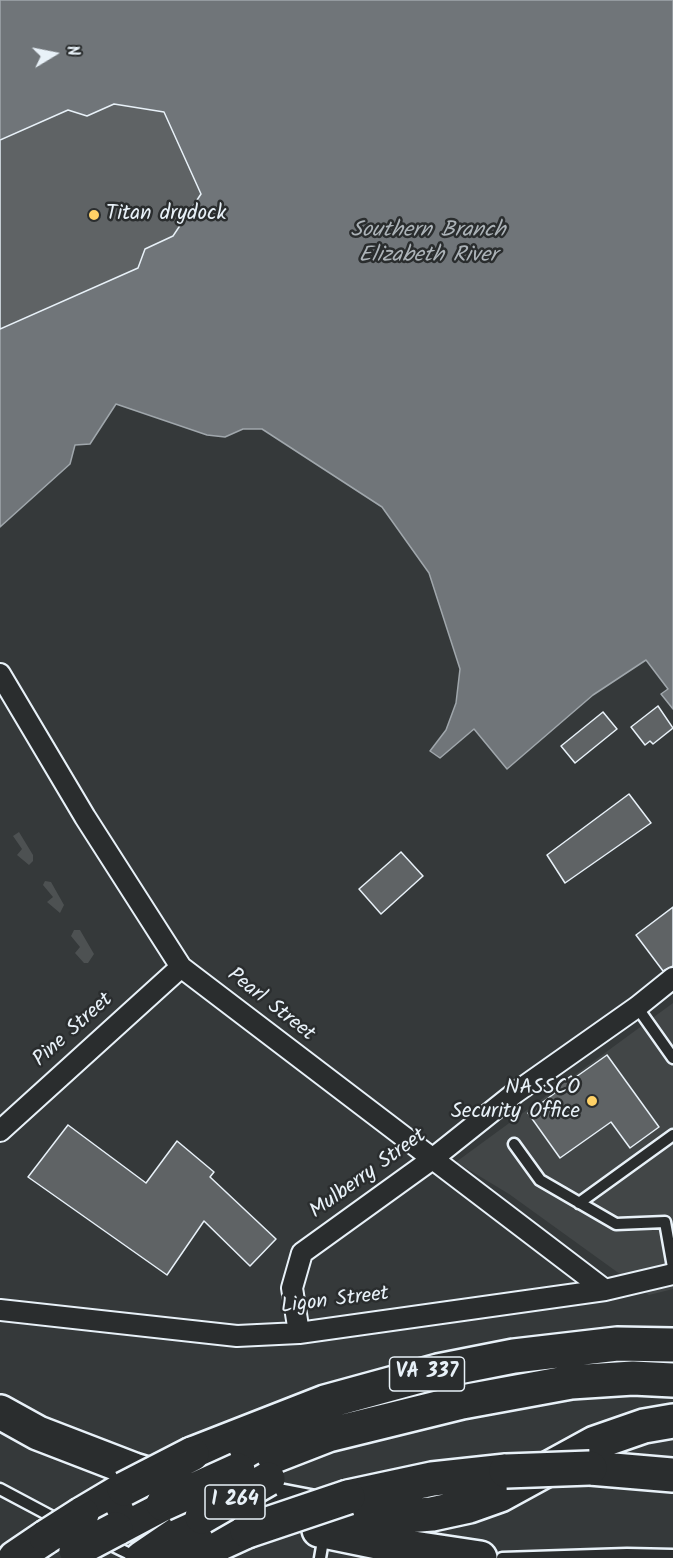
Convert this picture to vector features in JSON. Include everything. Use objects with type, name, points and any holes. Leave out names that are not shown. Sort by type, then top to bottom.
[{"type":"highway","name":"VA 337","points":[[15,1558],[61,1548],[82,1514],[124,1489],[192,1454],[325,1402],[438,1371],[514,1356],[606,1345],[673,1345]]},
{"type":"highway","points":[[61,1548],[116,1529],[162,1491],[253,1474],[400,1418],[462,1402],[571,1382],[633,1378],[673,1380]]},
{"type":"highway","name":"I 264","points":[[0,1412],[38,1433],[134,1470],[162,1491],[322,1545],[480,1558]]},
{"type":"highway","points":[[162,1491],[358,1516],[381,1518],[415,1516],[469,1506],[500,1495],[595,1443],[644,1426],[673,1421]]},
{"type":"highway","points":[[189,1557],[247,1531],[348,1497],[432,1479],[506,1471],[605,1470],[668,1481]]},
{"type":"highway","points":[[146,1554],[202,1517],[253,1474]]},
{"type":"street","name":"Pearl Street","points":[[0,674],[85,817],[181,967],[431,1160],[540,1238],[605,1290]]},
{"type":"street","name":"Pine Street","points":[[0,1131],[181,967]]},
{"type":"street","name":"Mulberry Street","points":[[298,1333],[292,1288],[302,1253],[431,1160],[515,1093],[637,1007],[673,978]]},
{"type":"street","name":"Ligon Street","points":[[0,1310],[237,1336],[298,1333],[605,1290],[673,1274]]},
{"type":"lane","points":[[637,1007],[673,1058]]},
{"type":"lane","points":[[579,1203],[673,1135]]},
{"type":"lane","points":[[514,1144],[540,1180],[616,1224],[670,1219],[673,1267]]},
{"type":"lane","points":[[0,1489],[146,1554]]},
{"type":"lane","points":[[502,1558],[627,1554],[673,1556]]},
{"type":"shaded area","points":[[19,832],[33,855],[33,861],[29,865],[17,855],[22,849],[13,836]]},
{"type":"shaded area","points":[[45,881],[51,882],[64,905],[60,913],[47,902],[53,897],[43,885]]},
{"type":"shaded area","points":[[74,930],[80,930],[94,954],[88,963],[84,963],[75,953],[80,947],[71,936]]},
{"type":"shaded area","points":[[673,1003],[673,1289],[649,1295],[509,1194],[456,1162]]},
{"type":"water","name":"Southern Branch Elizabeth River","points":[[0,0],[673,0],[673,709],[661,694],[668,689],[646,660],[593,695],[507,769],[474,729],[440,758],[430,751],[446,730],[456,703],[460,669],[429,573],[382,507],[262,429],[243,429],[225,437],[207,435],[116,404],[90,444],[75,445],[70,464],[0,527]]},
{"type":"building","name":"Titan drydock","points":[[114,104],[164,112],[201,194],[173,236],[145,249],[138,268],[0,329],[0,140],[68,110],[87,116]]},
{"type":"building","points":[[658,706],[673,728],[653,744],[650,741],[645,745],[631,727]]},
{"type":"building","points":[[603,712],[617,729],[575,763],[561,746]]},
{"type":"building","points":[[629,794],[651,823],[565,883],[547,855]]},
{"type":"building","points":[[401,852],[423,876],[381,914],[359,889]]},
{"type":"building","points":[[673,907],[673,966],[663,971],[636,935]]},
{"type":"building","name":"NASSCO Security Office","points":[[607,1055],[659,1127],[630,1148],[611,1122],[560,1158],[528,1113],[559,1090],[557,1086],[571,1076],[573,1079]]},
{"type":"building","points":[[68,1125],[146,1183],[177,1141],[214,1172],[210,1177],[276,1239],[250,1266],[204,1221],[167,1275],[28,1177]]},
{"type":"place","name":"Titan drydock","points":[[94,215]]},
{"type":"place","name":"NASSCO Security Office","points":[[592,1101]]}]
